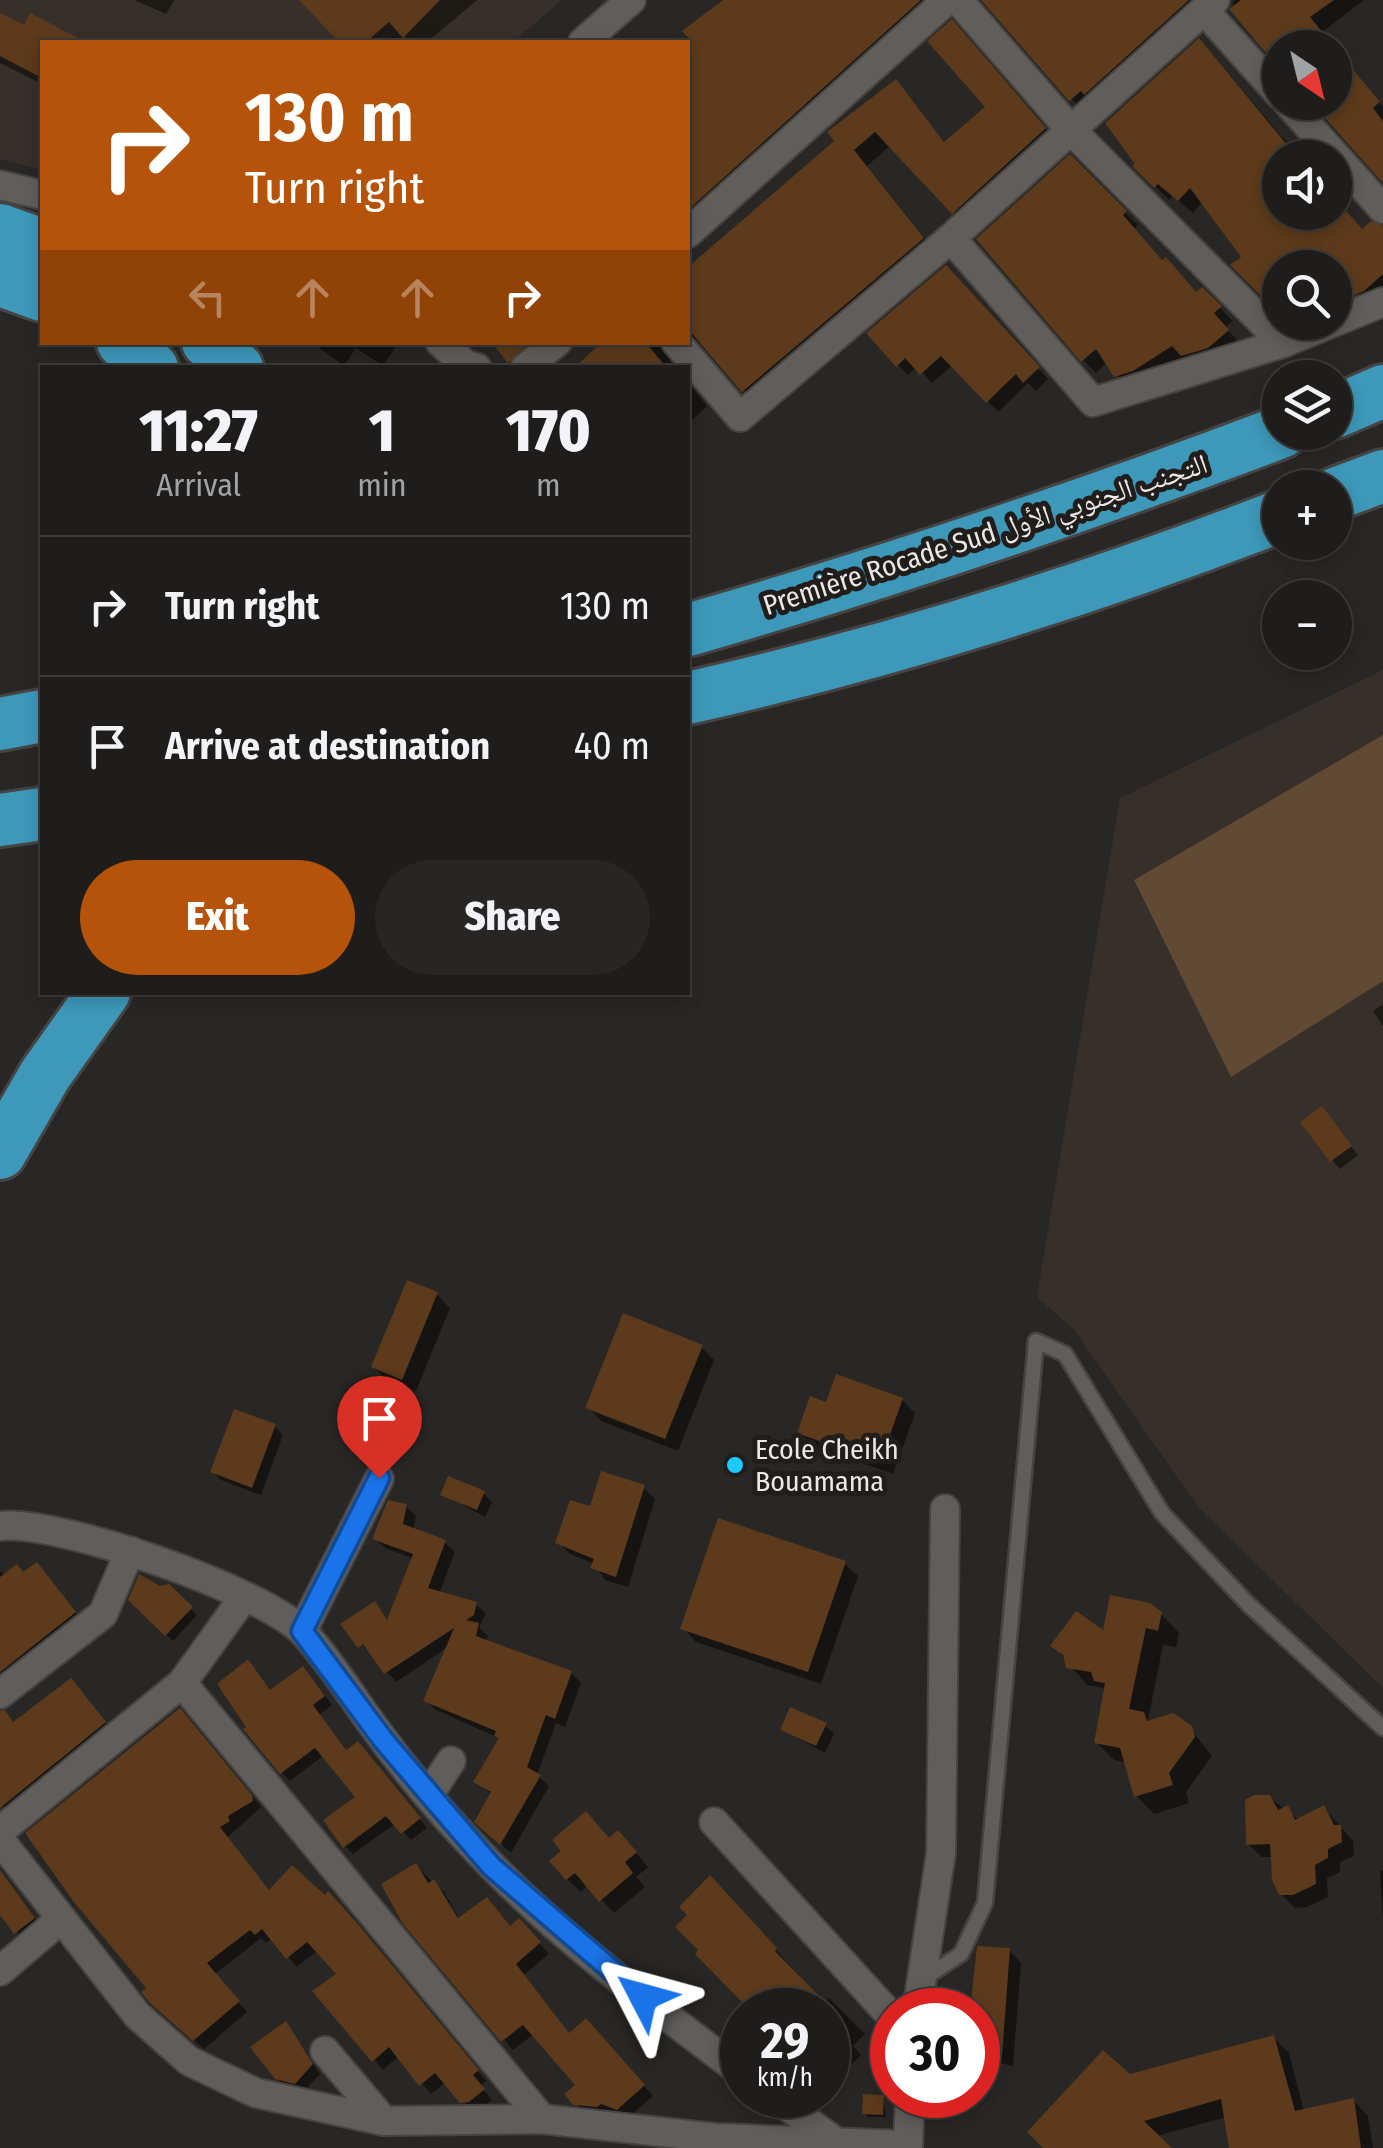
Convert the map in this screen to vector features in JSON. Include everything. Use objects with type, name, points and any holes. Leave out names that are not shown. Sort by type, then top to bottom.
[{"type":"highway","points":[[0,230],[40,244]]},
{"type":"highway","points":[[0,280],[40,294]]},
{"type":"highway","points":[[125,345],[149,365]]},
{"type":"highway","points":[[211,345],[234,365]]},
{"type":"highway","name":"Première Rocade Sud التجنب الجنوبي الأول","points":[[690,629],[864,580],[1101,500],[1262,439]]},
{"type":"highway","points":[[1352,488],[1383,476]]},
{"type":"highway","points":[[690,713],[1106,583],[1262,523]]},
{"type":"highway","points":[[690,591],[864,580]]},
{"type":"highway","points":[[690,698],[844,663]]},
{"type":"highway","points":[[0,724],[40,716]]},
{"type":"highway","points":[[0,750],[40,745]]},
{"type":"highway","points":[[0,820],[40,814]]},
{"type":"highway","points":[[0,1154],[45,1076],[102,995]]},
{"type":"street","points":[[586,40],[632,0]]},
{"type":"street","points":[[690,231],[946,0]]},
{"type":"street","points":[[958,0],[1070,129],[1283,343]]},
{"type":"street","points":[[679,345],[740,417],[951,238],[1210,5],[1262,72]]},
{"type":"street","points":[[1303,120],[1383,209]]},
{"type":"street","points":[[0,185],[40,195]]},
{"type":"street","points":[[951,238],[1093,402],[1283,343],[1383,302]]},
{"type":"street","points":[[443,345],[466,365]]},
{"type":"street","points":[[529,365],[552,345]]},
{"type":"street","points":[[302,1631],[379,1478]]},
{"type":"street","points":[[920,1988],[942,1853],[945,1509]]},
{"type":"street","points":[[0,1526],[34,1524],[130,1551],[244,1597],[302,1631],[428,1796],[491,1866],[590,1955],[720,2056]]},
{"type":"street","points":[[0,1694],[102,1614],[130,1551]]},
{"type":"street","points":[[0,1831],[182,1682],[244,1597]]},
{"type":"street","points":[[182,1682],[542,2120]]},
{"type":"street","points":[[428,1796],[451,1761]]},
{"type":"street","points":[[714,1822],[870,1993]]},
{"type":"street","points":[[0,1840],[137,2015],[189,2061],[256,2093],[384,2121],[542,2120],[781,2145],[833,2140],[908,2146],[909,2118]]},
{"type":"street","points":[[0,1970],[62,1919]]},
{"type":"street","points":[[326,2051],[384,2121]]},
{"type":"street","points":[[803,2118],[833,2140]]},
{"type":"lane","points":[[921,1981],[961,1954],[985,1904],[1036,1341],[1065,1354],[1162,1513],[1248,1604],[1383,1728]]},
{"type":"shaded area","points":[[0,0],[562,0],[515,40],[40,40],[40,169],[0,159]]},
{"type":"shaded area","points":[[1383,670],[1383,1688],[1199,1508],[1074,1330],[1037,1297],[1120,798]]},
{"type":"shaded area","points":[[1383,735],[1383,981],[1231,1077],[1134,880]]},
{"type":"building","points":[[299,0],[440,0],[403,38],[389,22],[368,40],[337,40]]},
{"type":"building","points":[[723,0],[921,0],[690,208],[690,40],[682,31]]},
{"type":"building","points":[[981,0],[1189,0],[1084,95],[1081,91],[1069,101]]},
{"type":"building","points":[[1241,0],[1334,0],[1310,17],[1320,30],[1262,30],[1262,48],[1229,9]]},
{"type":"building","points":[[0,13],[24,25],[30,13],[82,40],[40,40],[40,77],[0,56]]},
{"type":"building","points":[[952,19],[1046,128],[952,214],[875,132],[854,150],[924,238],[742,392],[690,331],[690,265],[834,141],[827,132],[896,79],[944,142],[985,107],[927,41]]},
{"type":"building","points":[[1199,38],[1262,114],[1262,120],[1267,120],[1283,140],[1262,140],[1262,230],[1352,230],[1352,218],[1362,229],[1371,221],[1383,226],[1383,274],[1355,295],[1352,250],[1262,250],[1262,297],[1230,265],[1241,257],[1190,188],[1178,201],[1158,184],[1154,188],[1132,166],[1135,164],[1105,123]]},
{"type":"building","points":[[1352,68],[1380,102],[1373,108],[1383,121],[1383,183],[1352,148],[1352,140],[1345,140],[1327,120],[1352,120]]},
{"type":"building","points":[[1070,154],[1127,211],[1123,215],[1162,260],[1166,257],[1196,292],[1202,287],[1222,306],[1214,313],[1229,330],[1208,348],[1181,356],[1172,346],[1133,371],[1114,377],[1096,349],[1081,362],[976,239]]},
{"type":"building","points":[[946,265],[1040,367],[1023,383],[1016,374],[986,403],[941,356],[920,375],[905,358],[896,367],[866,333]]},
{"type":"building","points":[[493,345],[526,345],[508,363]]},
{"type":"building","points":[[599,345],[648,345],[664,365],[577,365]]},
{"type":"building","points":[[1322,1106],[1352,1146],[1330,1162],[1300,1122]]},
{"type":"building","points":[[407,1280],[438,1292],[402,1380],[371,1367]]},
{"type":"building","points":[[623,1313],[703,1345],[665,1439],[585,1408]]},
{"type":"building","points":[[836,1374],[903,1398],[880,1463],[797,1433],[810,1396],[826,1402]]},
{"type":"building","points":[[234,1409],[276,1424],[252,1488],[210,1472]]},
{"type":"building","points":[[352,1417],[385,1432],[376,1451],[343,1436]]},
{"type":"building","points":[[601,1471],[645,1485],[616,1577],[590,1568],[594,1559],[555,1543],[570,1500],[590,1506]]},
{"type":"building","points":[[448,1476],[485,1491],[477,1510],[440,1495]]},
{"type":"building","points":[[388,1500],[407,1504],[403,1524],[446,1540],[428,1588],[477,1602],[474,1615],[466,1620],[479,1623],[476,1636],[572,1671],[555,1719],[546,1715],[527,1767],[541,1775],[500,1845],[474,1822],[491,1792],[473,1782],[499,1738],[494,1736],[496,1731],[423,1701],[454,1628],[384,1674],[363,1644],[358,1648],[340,1624],[375,1601],[387,1620],[413,1554],[372,1539]]},
{"type":"building","points":[[718,1518],[846,1561],[808,1672],[680,1629]]},
{"type":"building","points":[[37,1562],[76,1612],[0,1672],[0,1577],[17,1564],[23,1572]]},
{"type":"building","points":[[139,1574],[160,1586],[169,1584],[193,1607],[165,1636],[128,1600]]},
{"type":"building","points":[[1110,1595],[1150,1603],[1162,1612],[1158,1631],[1146,1628],[1129,1709],[1144,1712],[1147,1721],[1173,1713],[1192,1726],[1195,1737],[1169,1773],[1173,1785],[1134,1797],[1120,1748],[1094,1743],[1105,1683],[1094,1681],[1091,1672],[1066,1668],[1063,1655],[1050,1646],[1076,1611],[1103,1630]]},
{"type":"building","points":[[248,1659],[270,1690],[303,1666],[325,1696],[313,1705],[346,1750],[358,1741],[421,1818],[401,1834],[386,1816],[343,1848],[323,1820],[355,1797],[315,1748],[280,1774],[243,1729],[246,1727],[217,1684]]},
{"type":"building","points":[[71,1678],[106,1722],[0,1808],[0,1711],[5,1710],[13,1722]]},
{"type":"building","points":[[790,1707],[827,1723],[816,1746],[780,1730]]},
{"type":"building","points":[[180,1708],[252,1795],[253,1801],[228,1816],[230,1821],[220,1827],[269,1890],[292,1865],[325,1895],[328,1891],[357,1923],[479,2070],[473,2075],[485,2089],[469,2102],[460,2103],[435,2073],[419,2086],[389,2047],[372,2062],[312,1991],[336,1974],[307,1942],[286,1959],[262,1929],[255,1935],[250,1930],[207,1963],[240,2001],[193,2041],[150,2003],[141,1992],[146,1988],[74,1902],[25,1833]]},
{"type":"building","points":[[1254,1795],[1270,1795],[1278,1810],[1288,1805],[1295,1820],[1324,1805],[1334,1825],[1341,1825],[1342,1842],[1328,1849],[1328,1858],[1315,1865],[1316,1884],[1293,1895],[1279,1895],[1272,1880],[1270,1844],[1246,1845],[1245,1800]]},
{"type":"building","points":[[586,1811],[609,1838],[618,1830],[637,1852],[625,1862],[633,1873],[599,1902],[575,1873],[566,1880],[549,1861],[561,1851],[552,1840]]},
{"type":"building","points":[[416,1863],[428,1883],[434,1879],[458,1918],[487,1897],[510,1926],[519,1918],[541,1942],[516,1964],[569,2033],[586,2018],[645,2085],[617,2110],[601,2104],[573,2105],[564,2094],[575,2085],[523,2025],[501,2042],[403,1924],[381,1884]]},
{"type":"building","points":[[0,1870],[35,1918],[14,1934],[0,1915]]},
{"type":"building","points":[[710,1875],[811,1988],[728,1988],[675,1927],[687,1915],[679,1907]]},
{"type":"building","points":[[977,1946],[1010,1948],[1002,2056],[1000,1988],[972,1988]]},
{"type":"building","points":[[286,2021],[313,2064],[295,2084],[275,2079],[250,2047]]},
{"type":"building","points":[[1274,2035],[1295,2111],[1354,2098],[1361,2148],[1229,2148],[1221,2099],[1144,2121],[1172,2148],[1043,2148],[1027,2132],[1103,2050],[1130,2074]]},
{"type":"building","points":[[863,2094],[870,2094],[870,2114],[862,2114]]},
{"type":"place","name":"Ecole Cheikh Bouamama","points":[[735,1465]]},
{"type":"route","points":[[379,1478],[302,1631],[428,1796],[491,1866],[643,1997]]}]
